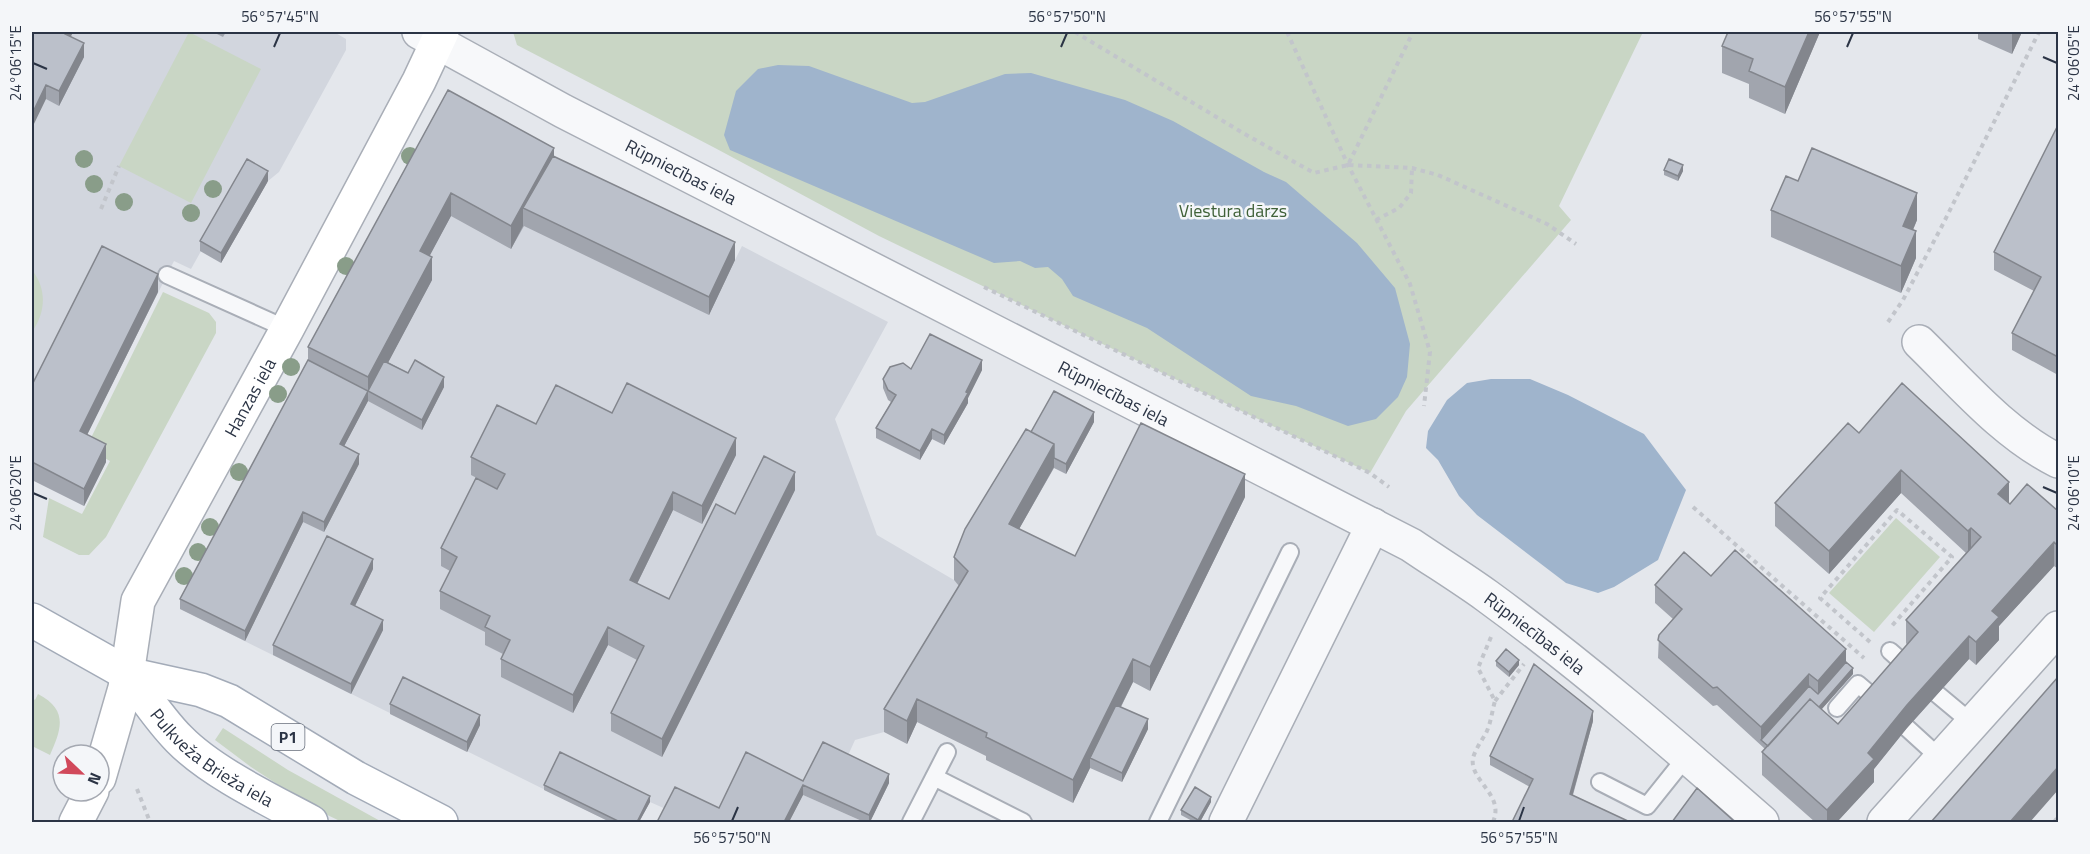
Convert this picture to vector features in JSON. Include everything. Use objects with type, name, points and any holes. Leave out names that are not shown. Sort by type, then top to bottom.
[{"type":"main road","name":"Hanzas iela","points":[[109,743],[128,674],[138,601],[287,329],[433,35]]},
{"type":"main road","name":"Pulkveža Brieža iela","points":[[32,620],[128,674],[201,690],[229,701],[356,778],[441,822]]},
{"type":"main road","name":"Pulkveža Brieža iela","points":[[128,674],[178,738],[197,755],[256,792],[311,822]]},
{"type":"main road","points":[[76,822],[86,803]]},
{"type":"street","name":"Rūpniecības iela","points":[[433,35],[563,111],[1411,545],[1458,576],[1544,639],[1687,756],[1762,822]]},
{"type":"street","points":[[1919,342],[2022,439],[2040,452],[2058,460]]},
{"type":"street","points":[[1226,822],[1373,525]]},
{"type":"street","points":[[1884,822],[2058,628]]},
{"type":"lane","points":[[167,275],[287,329]]},
{"type":"lane","points":[[1158,822],[1290,552]]},
{"type":"lane","points":[[1882,649],[1908,667]]},
{"type":"lane","points":[[1837,708],[1858,684],[1878,701]]},
{"type":"lane","points":[[1937,694],[1973,724]]},
{"type":"lane","points":[[1907,728],[1941,759]]},
{"type":"lane","points":[[911,822],[947,752]]},
{"type":"lane","points":[[1600,782],[1647,806],[1687,756]]},
{"type":"lane","points":[[934,777],[990,815],[1023,822]]},
{"type":"path","points":[[1075,32],[1314,173],[1348,165],[1412,168],[1438,175],[1547,224],[1576,244]]},
{"type":"path","points":[[1287,32],[1348,165],[1410,284],[1430,351],[1424,406]]},
{"type":"path","points":[[1348,165],[1413,32]]},
{"type":"path","points":[[1888,322],[1903,300],[1943,224],[2039,32]]},
{"type":"path","points":[[100,209],[119,166]]},
{"type":"path","points":[[1376,220],[1399,208],[1411,194],[1412,168]]},
{"type":"path","points":[[1693,507],[1871,665]]},
{"type":"path","points":[[1882,649],[1820,598],[1897,510],[1958,563]]},
{"type":"path","points":[[1890,629],[1952,557]]},
{"type":"path","points":[[1493,632],[1478,668],[1495,701]]},
{"type":"path","points":[[1493,822],[1495,817],[1493,796],[1475,773],[1473,759],[1488,730],[1495,701],[1544,639]]},
{"type":"path","points":[[1864,658],[1869,652]]},
{"type":"path","points":[[137,789],[150,822]]},
{"type":"path","points":[[2054,822],[2058,817]]},
{"type":"shaded area","points":[[32,32],[334,32],[346,39],[346,50],[279,172],[268,181],[247,169],[191,269],[174,261],[80,449],[106,462],[84,506],[32,480]]},
{"type":"shaded area","points":[[448,113],[735,260],[742,246],[888,322],[835,419],[877,535],[954,580],[968,595],[884,732],[855,740],[845,762],[803,791],[719,818],[668,810],[650,802],[639,822],[610,822],[180,609]]},
{"type":"shaded area","points":[[803,795],[864,822],[789,822]]},
{"type":"green space","points":[[189,32],[261,69],[191,203],[119,166]]},
{"type":"green space","name":"Viestura dārzs","points":[[513,32],[1643,32],[1559,206],[1571,220],[1406,411],[1370,473],[879,236],[517,45]]},
{"type":"green space","points":[[32,270],[40,285],[43,301],[40,317],[32,332]]},
{"type":"green space","points":[[163,292],[209,313],[216,322],[216,333],[106,537],[89,555],[79,555],[43,537],[49,498],[82,514],[110,461],[86,448]]},
{"type":"green space","points":[[1896,518],[1940,557],[1874,632],[1829,593]]},
{"type":"green space","points":[[38,694],[48,700],[60,721],[55,743],[51,743],[50,755],[32,746],[32,698],[35,700]]},
{"type":"green space","points":[[223,728],[288,770],[382,822],[342,822],[317,810],[251,767],[215,740]]},
{"type":"water","points":[[778,65],[809,66],[912,103],[925,102],[1005,74],[1031,73],[1125,100],[1173,121],[1286,182],[1357,243],[1395,288],[1410,344],[1407,377],[1398,397],[1376,419],[1348,426],[1296,406],[1251,396],[1147,328],[1073,296],[1062,279],[1048,267],[1035,268],[1020,261],[994,263],[730,150],[724,135],[736,91],[758,69]]},
{"type":"water","points":[[1491,379],[1530,379],[1568,395],[1644,434],[1686,490],[1658,560],[1614,587],[1598,593],[1566,583],[1477,515],[1459,496],[1438,460],[1426,448],[1428,431],[1447,400],[1467,383]]},
{"type":"building","points":[[32,32],[66,32],[65,34],[84,43],[59,91],[46,85],[32,114]]},
{"type":"building","points":[[1728,32],[1809,32],[1785,87],[1749,71],[1753,59],[1722,46]]},
{"type":"building","points":[[448,90],[554,148],[511,226],[451,193],[420,251],[432,257],[368,377],[308,347]]},
{"type":"building","points":[[2058,125],[2058,357],[2012,333],[2041,277],[1994,252]]},
{"type":"building","points":[[1812,148],[1917,193],[1903,226],[1916,231],[1901,266],[1771,210],[1786,176],[1798,181]]},
{"type":"building","points":[[553,156],[735,242],[709,297],[523,208]]},
{"type":"building","points":[[247,159],[268,171],[221,253],[200,241]]},
{"type":"building","points":[[1669,159],[1683,165],[1678,176],[1664,170]]},
{"type":"building","points":[[102,246],[158,274],[80,431],[106,444],[84,489],[32,462],[32,385]]},
{"type":"building","points":[[930,334],[982,360],[966,392],[968,393],[944,435],[932,429],[920,451],[876,428],[896,395],[888,390],[883,379],[890,367],[903,363],[911,369]]},
{"type":"building","points":[[308,360],[368,391],[340,444],[359,454],[324,522],[303,512],[245,631],[180,599]]},
{"type":"building","points":[[415,360],[444,377],[422,420],[368,391],[384,361],[408,373]]},
{"type":"building","points":[[627,383],[736,438],[702,506],[673,492],[630,580],[669,599],[716,504],[735,514],[764,456],[795,472],[662,739],[611,713],[644,646],[608,627],[573,695],[501,659],[510,640],[485,627],[490,616],[440,591],[457,557],[441,548],[476,478],[497,489],[505,474],[471,457],[497,405],[536,424],[556,385],[612,413]]},
{"type":"building","points":[[1902,383],[2009,482],[1998,494],[2010,504],[2027,484],[2058,511],[2058,546],[2054,542],[1992,611],[1999,617],[1976,642],[1969,636],[1907,705],[1868,753],[1874,759],[1827,810],[1762,752],[1810,699],[1838,724],[1918,632],[1906,620],[1981,537],[1971,528],[1968,531],[1901,470],[1829,551],[1775,503],[1848,423],[1859,433]]},
{"type":"building","points":[[1054,391],[1094,412],[1066,464],[1054,458],[1054,444],[1031,432]]},
{"type":"building","points":[[1141,423],[1245,474],[1150,667],[1133,659],[1073,780],[986,737],[987,733],[917,699],[907,721],[884,709],[968,571],[954,557],[965,529],[1026,429],[1054,444],[1009,524],[1075,556]]},
{"type":"building","points":[[327,536],[373,559],[351,604],[383,620],[351,684],[273,645]]},
{"type":"building","points":[[1735,550],[1846,649],[1818,681],[1809,674],[1761,727],[1717,687],[1713,688],[1658,640],[1659,635],[1682,609],[1655,585],[1684,552],[1711,576]]},
{"type":"building","points":[[1506,649],[1519,660],[1509,672],[1496,661]]},
{"type":"building","points":[[1846,662],[1853,668],[1819,707],[1810,699],[1768,746],[1761,740],[1809,686],[1818,694]]},
{"type":"building","points":[[1534,664],[1593,711],[1570,794],[1630,822],[1512,822],[1533,779],[1490,756]]},
{"type":"building","points":[[403,677],[480,715],[467,742],[390,704]]},
{"type":"building","points":[[2058,677],[2058,767],[2010,822],[1931,822]]},
{"type":"building","points":[[1116,705],[1148,719],[1122,773],[1090,758]]},
{"type":"building","points":[[823,742],[889,774],[869,815],[803,785],[784,822],[657,822],[675,787],[719,808],[746,752],[803,781]]},
{"type":"building","points":[[560,752],[650,796],[637,822],[620,822],[544,785]]},
{"type":"building","points":[[1195,787],[1211,797],[1198,820],[1181,810]]},
{"type":"building","points":[[1697,788],[1735,822],[1672,822]]}]
